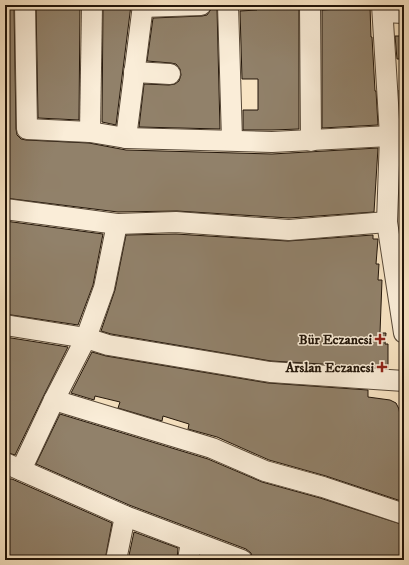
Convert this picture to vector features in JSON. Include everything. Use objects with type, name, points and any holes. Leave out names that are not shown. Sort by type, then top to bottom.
[{"type":"street","points":[[25,5],[27,129],[90,132],[126,138],[272,142],[390,136]]},
{"type":"street","points":[[90,132],[92,5]]},
{"type":"street","points":[[126,138],[143,6],[201,5]]},
{"type":"street","points":[[228,5],[232,140]]},
{"type":"street","points":[[310,5],[312,141]]},
{"type":"street","points":[[404,13],[383,9],[390,136],[387,222],[404,333]]},
{"type":"street","points":[[134,72],[170,74]]},
{"type":"street","points":[[5,209],[117,224],[176,222],[289,230],[387,222]]},
{"type":"street","points":[[117,224],[104,288],[86,338],[54,400],[13,467],[125,516],[189,551],[242,560]]},
{"type":"street","points":[[5,325],[86,338],[108,344],[270,372],[404,381]]},
{"type":"street","points":[[54,400],[212,448],[265,471],[323,487],[404,514]]},
{"type":"street","points":[[116,560],[125,516]]},
{"type":"building","points":[[5,5],[14,5],[16,129],[17,135],[21,139],[89,143],[126,150],[272,154],[378,148],[374,212],[289,218],[177,211],[118,212],[5,198],[7,169],[5,169]]},
{"type":"building","points":[[36,5],[80,5],[79,120],[38,118]]},
{"type":"building","points":[[103,5],[131,5],[116,125],[102,122]]},
{"type":"building","points":[[257,6],[273,6],[273,9],[299,9],[299,129],[243,130],[243,110],[258,110],[258,79],[242,79],[240,11],[257,10]]},
{"type":"building","points":[[370,6],[378,125],[322,128],[322,10],[338,9],[338,7]]},
{"type":"building","points":[[212,8],[217,8],[220,129],[139,127],[144,84],[175,84],[179,81],[181,75],[180,69],[176,64],[147,61],[153,18],[202,16],[207,15]]},
{"type":"building","points":[[395,36],[404,36],[404,59],[397,59]]},
{"type":"building","points":[[399,90],[404,90],[404,142],[401,142]]},
{"type":"building","points":[[5,221],[103,234],[93,285],[78,325],[5,314]]},
{"type":"building","points":[[176,234],[288,241],[373,235],[373,239],[378,239],[376,264],[379,264],[378,280],[382,280],[380,333],[386,333],[385,344],[388,344],[388,368],[271,361],[111,334],[101,331],[115,290],[126,235]]},
{"type":"building","points":[[5,337],[68,347],[15,455],[5,452]]},
{"type":"building","points":[[92,352],[106,356],[268,383],[368,390],[368,397],[390,400],[396,403],[399,409],[404,440],[404,502],[326,476],[269,460],[217,437],[188,429],[189,424],[163,416],[162,421],[118,408],[120,402],[95,396],[94,400],[71,393]]},
{"type":"building","points":[[60,414],[208,459],[262,482],[320,498],[404,525],[404,560],[253,560],[251,553],[246,549],[129,505],[36,464]]},
{"type":"building","points":[[5,479],[12,479],[112,523],[105,560],[29,560],[5,555]]},
{"type":"building","points":[[134,532],[178,548],[177,560],[128,560]]},
{"type":"place","name":"Bür Eczanesi","points":[[380,339]]},
{"type":"place","name":"Arslan Eczanesi","points":[[382,367]]}]
